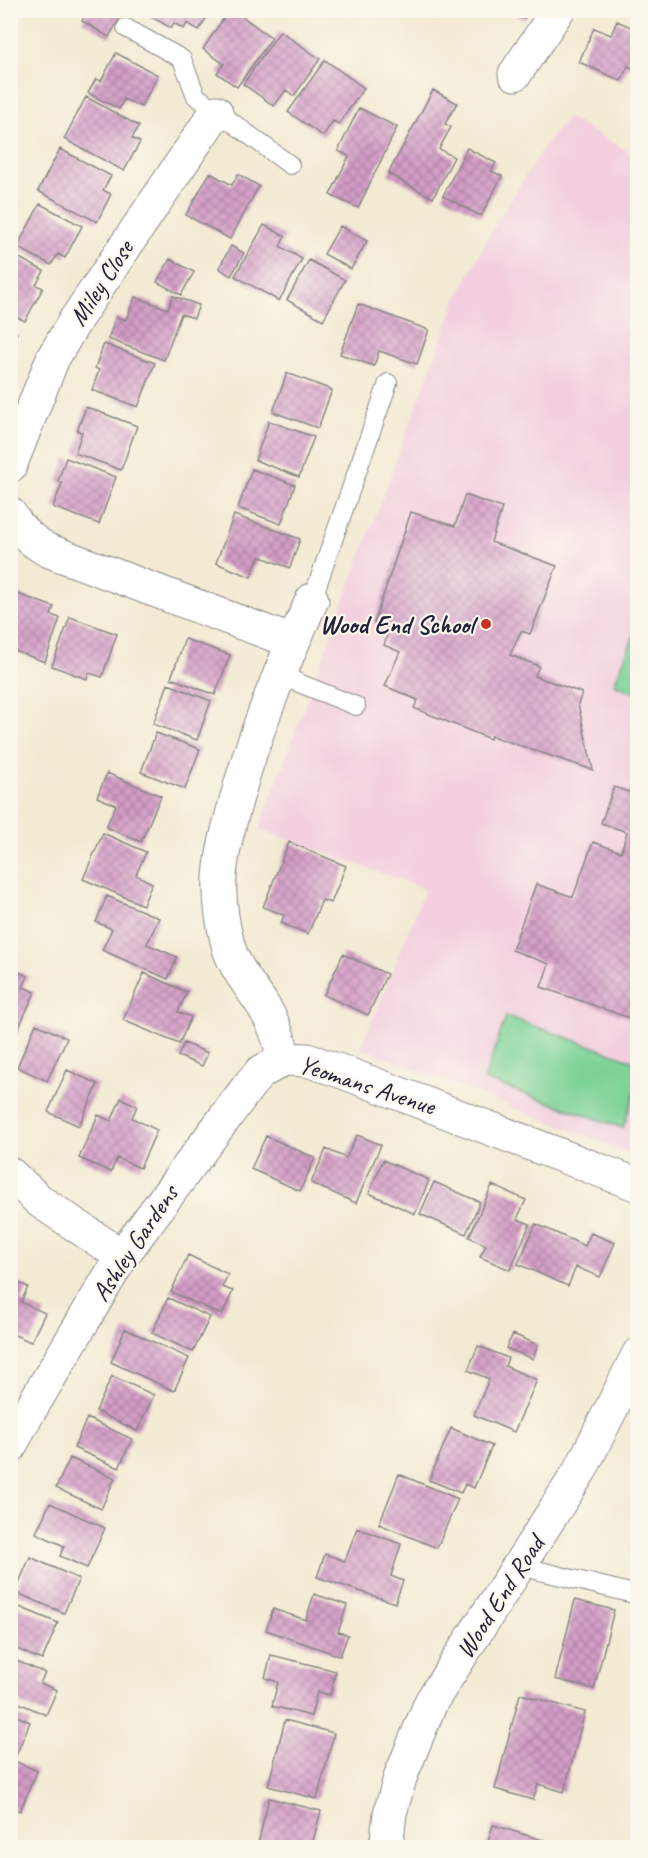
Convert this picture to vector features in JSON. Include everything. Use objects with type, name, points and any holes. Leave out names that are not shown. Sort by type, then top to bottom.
[{"type":"street","points":[[515,74],[558,10]]},
{"type":"street","name":"Miley Close","points":[[10,466],[40,388],[59,348],[76,319],[216,112]]},
{"type":"street","points":[[10,514],[18,528],[31,541],[48,550],[293,642]]},
{"type":"street","name":"Yeomans Avenue","points":[[312,600],[250,748],[229,825],[220,877],[227,943],[236,965],[264,1007],[280,1039],[284,1059],[307,1060],[340,1071],[638,1185]]},
{"type":"street","name":"Ashley Gardens","points":[[10,1447],[122,1256],[250,1084],[261,1072],[284,1059]]},
{"type":"street","points":[[10,1174],[41,1202],[122,1256]]},
{"type":"street","name":"Wood End Road","points":[[386,1848],[390,1813],[401,1775],[432,1702],[581,1469],[638,1355]]},
{"type":"lane","points":[[126,28],[182,59],[196,96],[290,165]]},
{"type":"lane","points":[[312,600],[388,383]]},
{"type":"lane","points":[[279,675],[356,706]]},
{"type":"lane","points":[[520,1566],[638,1595]]},
{"type":"shaded area","name":"Wood End School","points":[[567,117],[637,156],[637,1156],[361,1048],[425,889],[259,829],[456,300],[489,235],[543,148]]},
{"type":"green space","points":[[637,628],[637,694],[614,684]]},
{"type":"green space","points":[[506,1016],[637,1062],[637,1086],[623,1128],[484,1080]]},
{"type":"building","points":[[88,10],[124,10],[109,37],[82,21]]},
{"type":"building","points":[[151,10],[211,10],[199,30],[187,23],[184,29],[174,23],[171,28],[148,15]]},
{"type":"building","points":[[229,10],[233,10],[272,38],[237,87],[217,73],[224,64],[203,49]]},
{"type":"building","points":[[508,10],[528,10],[524,19]]},
{"type":"building","points":[[617,21],[638,30],[638,70],[628,66],[621,81],[579,62],[594,28],[611,35]]},
{"type":"building","points":[[280,31],[320,59],[294,96],[286,90],[274,106],[243,84]]},
{"type":"building","points":[[116,53],[158,75],[141,107],[124,99],[119,109],[88,93],[96,79],[101,81]]},
{"type":"building","points":[[325,60],[364,88],[339,124],[333,121],[323,136],[288,112]]},
{"type":"building","points":[[433,90],[457,103],[445,124],[451,127],[439,149],[454,157],[433,198],[388,174]]},
{"type":"building","points":[[86,97],[139,126],[132,138],[140,142],[124,171],[64,139]]},
{"type":"building","points":[[359,108],[397,127],[358,208],[330,195],[349,156],[338,151]]},
{"type":"building","points":[[467,148],[496,163],[491,171],[502,176],[481,216],[443,196]]},
{"type":"building","points":[[60,149],[111,176],[103,190],[111,194],[97,222],[38,191]]},
{"type":"building","points":[[210,173],[232,185],[238,174],[259,186],[230,239],[186,215]]},
{"type":"building","points":[[40,204],[82,226],[65,258],[58,254],[51,265],[17,247]]},
{"type":"building","points":[[264,225],[285,236],[280,246],[302,259],[279,301],[235,276]]},
{"type":"building","points":[[340,226],[367,241],[351,269],[324,254]]},
{"type":"building","points":[[231,246],[244,253],[231,276],[219,268]]},
{"type":"building","points":[[10,253],[44,271],[36,285],[43,288],[25,321],[10,314]]},
{"type":"building","points":[[170,259],[194,272],[181,295],[157,282]]},
{"type":"building","points":[[309,260],[345,280],[323,320],[287,300]]},
{"type":"building","points":[[173,296],[199,305],[194,318],[181,314],[164,360],[108,339],[116,317],[126,320],[135,297],[168,309]]},
{"type":"building","points":[[358,304],[429,330],[417,364],[379,351],[374,366],[340,354]]},
{"type":"building","points":[[10,330],[17,333],[10,346]]},
{"type":"building","points":[[104,344],[155,363],[138,407],[92,390],[99,370],[95,368]]},
{"type":"building","points":[[287,373],[332,390],[318,428],[273,412]]},
{"type":"building","points":[[86,407],[137,426],[121,470],[75,453],[82,432],[77,431]]},
{"type":"building","points":[[269,421],[314,437],[299,477],[255,460]]},
{"type":"building","points":[[66,458],[116,477],[99,524],[53,507],[62,483],[58,481]]},
{"type":"building","points":[[252,469],[295,485],[281,524],[238,508]]},
{"type":"building","points":[[465,495],[502,508],[491,542],[557,566],[530,634],[521,631],[510,655],[539,666],[535,676],[582,693],[578,704],[593,770],[491,736],[490,739],[414,708],[418,700],[385,686],[400,652],[384,645],[390,628],[374,623],[411,512],[455,526]]},
{"type":"building","points":[[234,515],[300,539],[290,568],[259,556],[251,577],[216,563]]},
{"type":"building","points":[[18,594],[54,607],[51,615],[60,618],[45,662],[10,649],[10,614]]},
{"type":"building","points":[[70,617],[117,634],[102,677],[89,673],[87,679],[52,666]]},
{"type":"building","points":[[185,639],[230,655],[215,695],[171,678]]},
{"type":"building","points":[[168,684],[211,701],[197,740],[153,724]]},
{"type":"building","points":[[156,733],[200,749],[185,789],[141,772]]},
{"type":"building","points":[[107,773],[161,796],[141,842],[106,827],[116,805],[97,797]]},
{"type":"building","points":[[614,787],[638,795],[638,1021],[541,987],[549,964],[512,950],[536,884],[573,897],[593,842],[621,852],[627,832],[601,823]]},
{"type":"building","points":[[103,833],[146,852],[136,875],[152,883],[143,905],[83,879]]},
{"type":"building","points":[[289,842],[346,866],[331,903],[322,900],[308,934],[281,923],[284,915],[263,907]]},
{"type":"building","points":[[107,896],[159,918],[147,944],[177,957],[168,979],[102,950],[112,929],[96,922]]},
{"type":"building","points":[[343,954],[387,974],[368,1015],[324,995]]},
{"type":"building","points":[[10,968],[28,976],[23,987],[35,992],[15,1036],[10,1034]]},
{"type":"building","points":[[144,973],[187,992],[178,1012],[191,1017],[179,1044],[123,1020]]},
{"type":"building","points":[[36,1024],[67,1038],[47,1081],[17,1067]]},
{"type":"building","points":[[184,1043],[208,1053],[202,1066],[178,1056]]},
{"type":"building","points":[[67,1070],[98,1084],[79,1126],[48,1112]]},
{"type":"building","points":[[121,1098],[137,1106],[132,1118],[157,1130],[140,1168],[117,1158],[111,1172],[79,1158],[98,1115],[111,1121]]},
{"type":"building","points":[[357,1135],[381,1145],[356,1203],[311,1183],[326,1149],[346,1158]]},
{"type":"building","points":[[266,1136],[315,1158],[300,1191],[251,1169]]},
{"type":"building","points":[[383,1160],[429,1180],[415,1214],[369,1193]]},
{"type":"building","points":[[434,1182],[480,1202],[466,1234],[420,1214]]},
{"type":"building","points":[[492,1185],[526,1200],[517,1219],[530,1224],[510,1270],[480,1257],[486,1245],[469,1237]]},
{"type":"building","points":[[536,1224],[585,1246],[591,1233],[615,1243],[600,1277],[576,1267],[568,1286],[518,1264]]},
{"type":"building","points":[[188,1255],[228,1274],[222,1287],[233,1291],[222,1315],[171,1292]]},
{"type":"building","points":[[10,1279],[28,1287],[21,1302],[45,1313],[31,1342],[10,1333]]},
{"type":"building","points":[[168,1298],[210,1317],[193,1352],[152,1333]]},
{"type":"building","points":[[125,1329],[189,1358],[174,1391],[111,1362]]},
{"type":"building","points":[[513,1334],[538,1345],[533,1359],[506,1348]]},
{"type":"building","points":[[478,1346],[508,1358],[505,1366],[537,1380],[514,1432],[474,1415],[489,1379],[468,1370]]},
{"type":"building","points":[[112,1376],[154,1395],[137,1431],[96,1411]]},
{"type":"building","points":[[87,1418],[132,1439],[119,1468],[74,1448]]},
{"type":"building","points":[[451,1428],[492,1446],[474,1488],[465,1484],[461,1493],[429,1480]]},
{"type":"building","points":[[70,1458],[115,1478],[101,1509],[56,1488]]},
{"type":"building","points":[[399,1474],[458,1499],[437,1548],[379,1524]]},
{"type":"building","points":[[50,1503],[105,1528],[87,1568],[60,1556],[64,1546],[36,1533]]},
{"type":"building","points":[[638,1527],[638,1553],[630,1551]]},
{"type":"building","points":[[357,1528],[401,1544],[391,1576],[403,1581],[395,1603],[317,1577],[325,1554],[345,1561]]},
{"type":"building","points":[[30,1557],[79,1579],[64,1613],[15,1592]]},
{"type":"building","points":[[314,1594],[347,1605],[338,1632],[348,1635],[340,1656],[266,1630],[273,1609],[306,1620]]},
{"type":"building","points":[[575,1600],[614,1610],[594,1689],[555,1679]]},
{"type":"building","points":[[17,1606],[58,1623],[42,1660],[10,1646],[10,1621]]},
{"type":"building","points":[[271,1655],[336,1671],[330,1695],[317,1692],[311,1716],[272,1706],[278,1682],[265,1678]]},
{"type":"building","points":[[10,1658],[45,1673],[40,1683],[57,1690],[46,1715],[10,1699]]},
{"type":"building","points":[[520,1694],[585,1712],[564,1792],[538,1784],[533,1800],[495,1789]]},
{"type":"building","points":[[10,1713],[30,1722],[15,1758],[10,1756]]},
{"type":"building","points":[[285,1720],[334,1733],[317,1799],[268,1786]]},
{"type":"building","points":[[10,1759],[37,1771],[20,1811],[10,1807]]},
{"type":"building","points":[[269,1798],[321,1811],[311,1848],[257,1848]]},
{"type":"building","points":[[493,1825],[566,1847],[566,1848],[486,1848]]},
{"type":"place","name":"Wood End School","points":[[486,624]]}]
